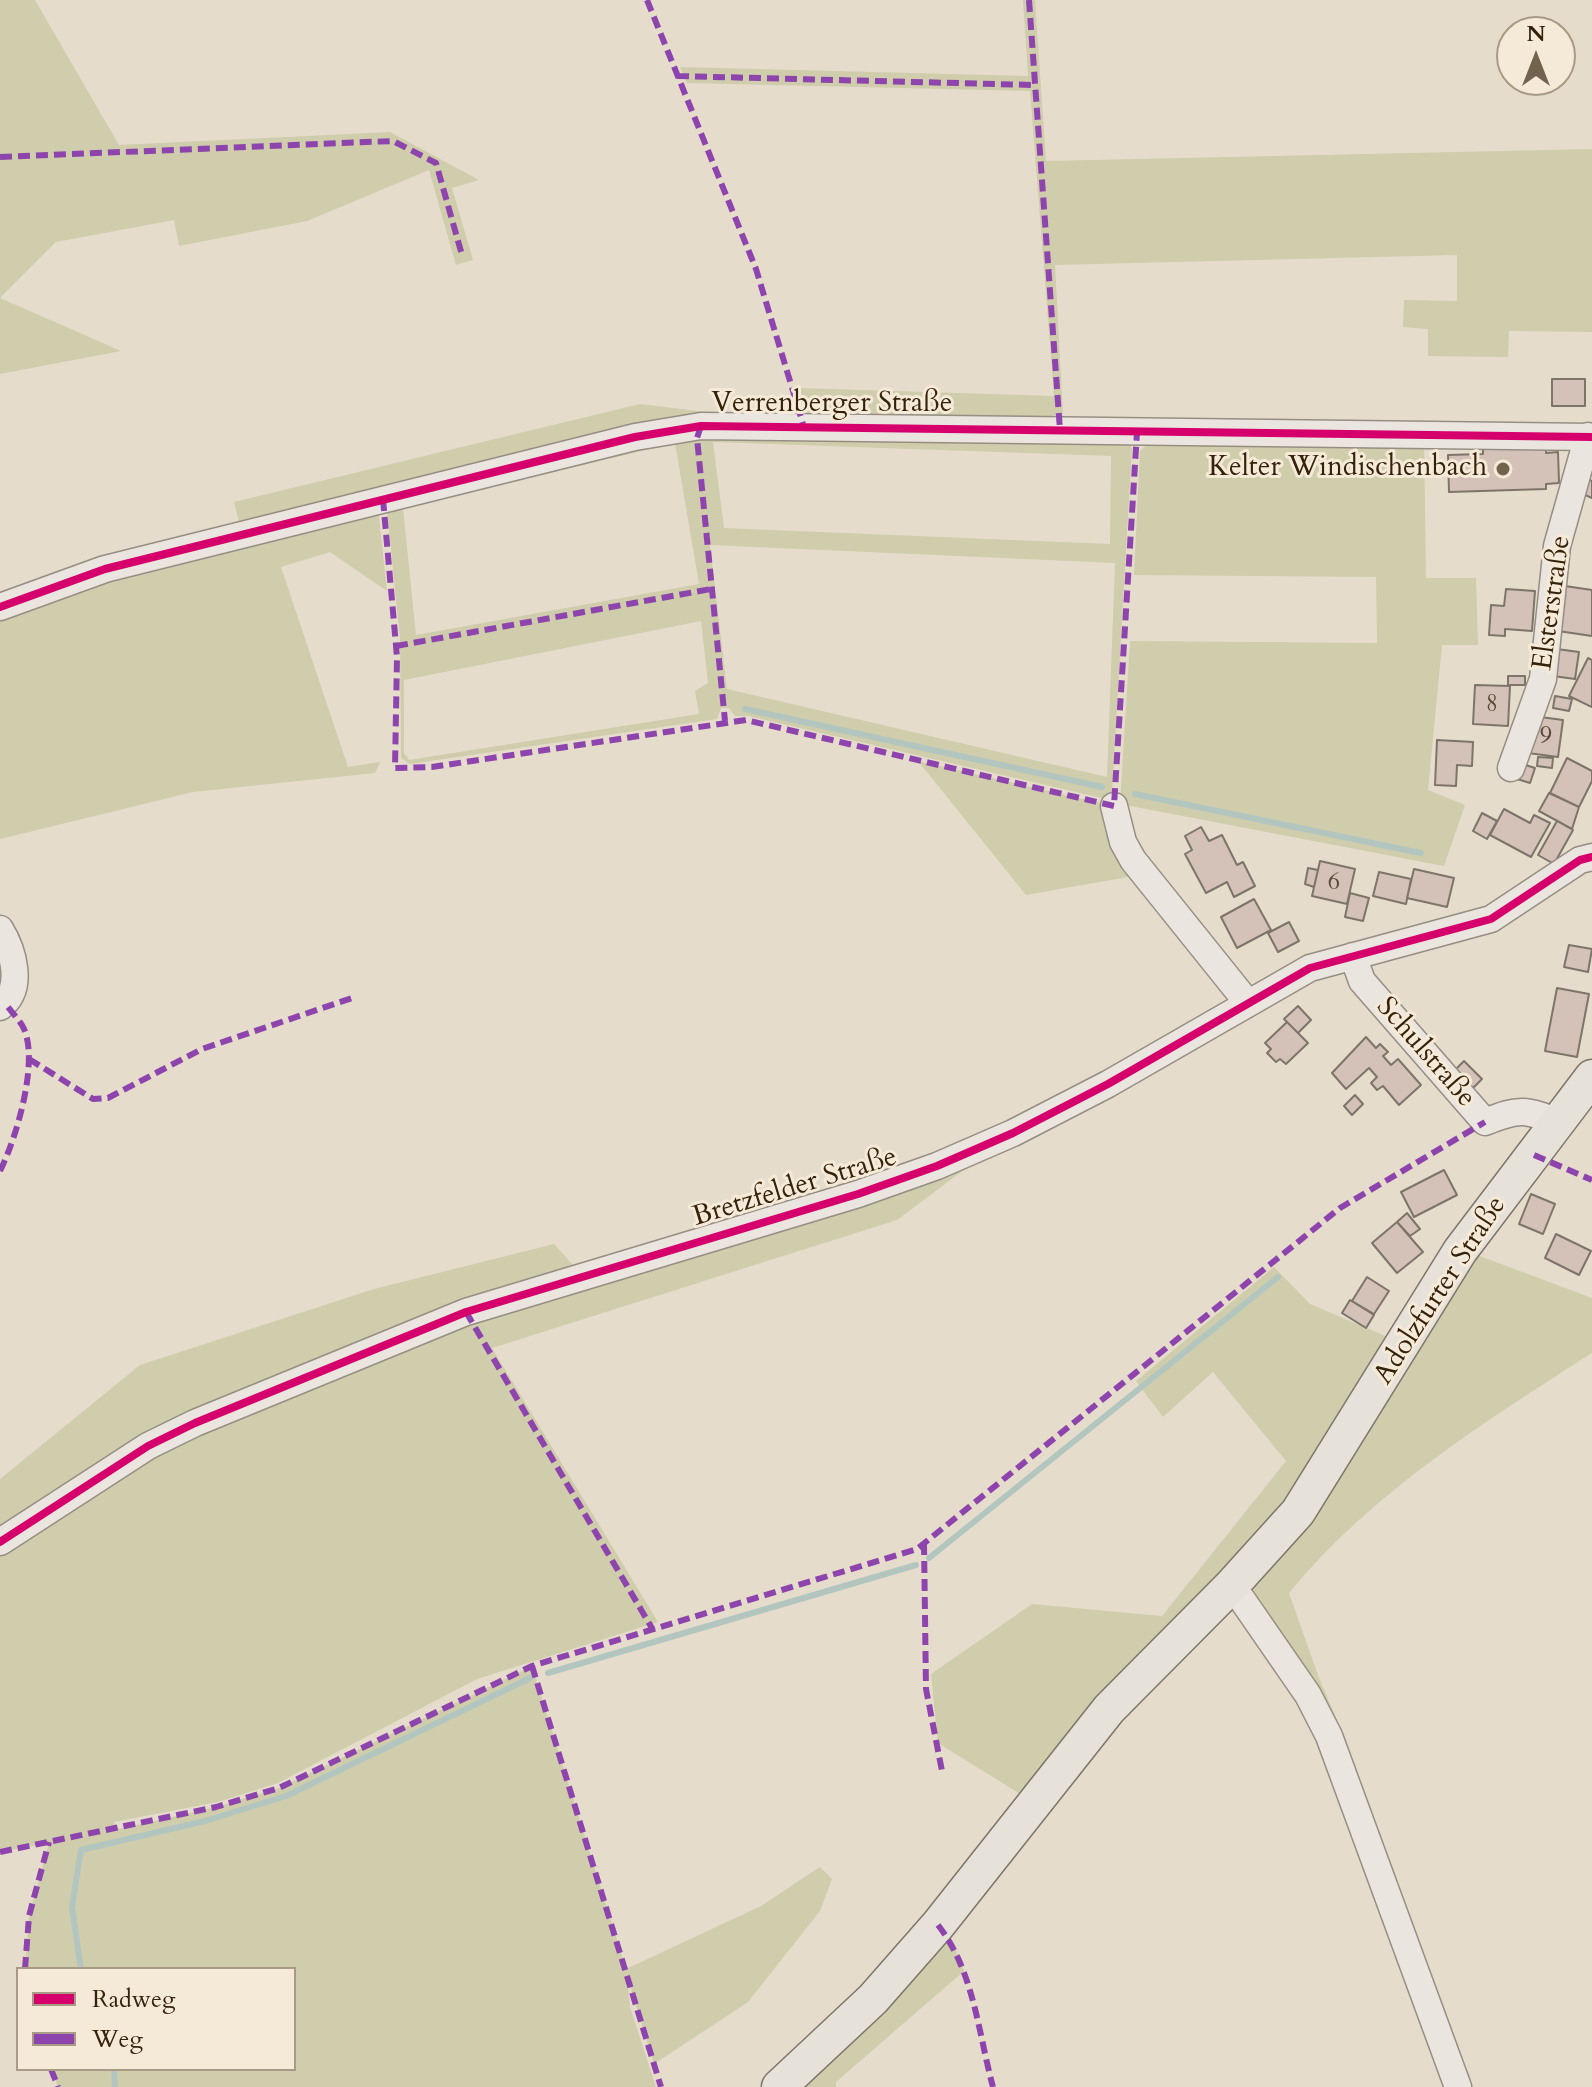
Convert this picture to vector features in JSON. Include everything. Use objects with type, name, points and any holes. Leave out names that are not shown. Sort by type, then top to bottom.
[{"type":"main road","name":"Adolzfurter Straße","points":[[779,2087],[873,1999],[938,1925],[1109,1709],[1232,1585],[1298,1512],[1460,1251],[1592,1077]]},
{"type":"street","name":"Verrenberger Straße","points":[[0,607],[120,565],[635,437],[701,426],[1590,436]]},
{"type":"street","name":"Elsterstraße","points":[[1511,768],[1543,679],[1557,546],[1590,436]]},
{"type":"street","points":[[1114,806],[1123,842],[1133,860],[1247,1002]]},
{"type":"street","name":"Bretzfelder Straße","points":[[0,1542],[148,1446],[195,1423],[466,1312],[858,1194],[937,1166],[1013,1133],[1108,1084],[1310,968],[1491,919],[1580,860],[1592,857]]},
{"type":"street","points":[[0,929],[10,945],[14,967],[13,987],[0,1007]]},
{"type":"street","name":"Schulstraße","points":[[1353,956],[1362,981],[1485,1122],[1516,1109],[1560,1123]]},
{"type":"street","points":[[1232,1585],[1308,1695],[1329,1736],[1458,2087]]},
{"type":"shaded area","points":[[0,0],[35,0],[119,145],[390,132],[479,180],[452,188],[473,260],[456,265],[429,170],[307,221],[179,246],[174,220],[56,242],[0,298]]},
{"type":"shaded area","points":[[1023,0],[1035,0],[1046,161],[1592,149],[1592,332],[1509,331],[1508,357],[1428,356],[1428,329],[1403,327],[1404,300],[1457,301],[1457,255],[1055,265],[1063,414],[1054,415],[1045,422],[813,417],[804,409],[797,388],[1054,396],[1030,91],[687,83],[680,67],[1028,76]]},
{"type":"shaded area","points":[[0,298],[121,351],[0,374]]},
{"type":"shaded area","points":[[640,404],[714,413],[790,412],[786,417],[240,526],[234,502]]},
{"type":"shaded area","points":[[707,432],[1126,439],[1132,448],[1112,794],[1106,799],[748,716],[735,716],[729,708],[721,708],[717,719],[410,764],[401,758],[400,638],[387,510]],"holes":[[[713,442],[1111,456],[1110,544],[724,528]],[[675,443],[699,584],[416,635],[403,508]],[[710,545],[1115,563],[1107,777],[727,689]],[[701,621],[708,683],[695,691],[699,714],[409,760],[404,753],[404,680]]]},
{"type":"shaded area","points":[[1152,439],[1424,440],[1426,578],[1476,578],[1478,645],[1442,645],[1428,790],[1465,805],[1444,866],[1120,804],[1130,641],[1377,643],[1376,577],[1134,575],[1140,451]]},
{"type":"shaded area","points":[[378,508],[387,591],[330,552],[281,567],[348,767],[380,762],[375,773],[193,792],[0,839],[0,612],[107,576]]},
{"type":"shaded area","points":[[918,761],[1114,806],[1145,874],[1026,895]]},
{"type":"shaded area","points":[[1013,1133],[897,1220],[492,1348],[658,1622],[477,1679],[278,1783],[218,1802],[114,1822],[119,1829],[216,1807],[279,1788],[532,1666],[626,1969],[761,1906],[820,1867],[832,1879],[820,1911],[748,2002],[654,2064],[627,1976],[630,2007],[656,2087],[58,2087],[52,2071],[296,2071],[296,1967],[25,1967],[29,1916],[49,1843],[0,1852],[0,1479],[140,1365],[374,1289],[554,1244],[582,1275]]},
{"type":"shaded area","points":[[1469,1252],[1592,1298],[1592,1353],[1470,1433],[1393,1491],[1321,1557],[1289,1593],[1319,1678],[1346,1741],[1411,1946],[1253,1596],[1256,1575]]},
{"type":"shaded area","points":[[1274,1267],[1310,1304],[1395,1340],[1288,1508],[1025,1797],[938,1743],[931,1674],[1032,1604],[1162,1616],[1286,1461],[1213,1372],[1163,1417],[1136,1381]]},
{"type":"shaded area","points":[[938,1925],[954,1945],[964,1971],[836,2082],[836,2087],[779,2087]]},
{"type":"building","points":[[1552,379],[1585,379],[1585,406],[1552,406]]},
{"type":"building","name":"Kelter Windischenbach","points":[[1546,443],[1546,453],[1558,452],[1559,483],[1546,484],[1546,489],[1449,492],[1448,455],[1483,454],[1483,445]]},
{"type":"building","points":[[1588,479],[1592,481],[1592,498],[1581,493]]},
{"type":"building","points":[[1565,586],[1592,590],[1592,636],[1558,631]]},
{"type":"building","points":[[1506,589],[1535,591],[1532,631],[1505,629],[1505,636],[1489,635],[1491,605],[1504,606]]},
{"type":"building","points":[[1557,649],[1579,652],[1575,679],[1553,676]]},
{"type":"building","points":[[1588,658],[1592,660],[1592,707],[1569,696]]},
{"type":"building","points":[[1508,676],[1525,676],[1525,685],[1508,685]]},
{"type":"building","points":[[1475,685],[1510,686],[1508,726],[1473,724]]},
{"type":"building","points":[[1555,696],[1572,699],[1569,711],[1553,708]]},
{"type":"building","points":[[1533,716],[1563,720],[1558,757],[1528,753]]},
{"type":"building","points":[[1437,740],[1473,742],[1472,766],[1457,765],[1456,786],[1435,785]]},
{"type":"building","points":[[1538,757],[1553,758],[1552,768],[1537,766]]},
{"type":"building","points":[[1567,758],[1592,771],[1592,781],[1579,807],[1550,793]]},
{"type":"building","points":[[1519,763],[1535,768],[1530,783],[1514,778]]},
{"type":"building","points":[[1549,793],[1579,807],[1572,829],[1539,811]]},
{"type":"building","points":[[1504,809],[1530,823],[1534,815],[1550,823],[1531,857],[1490,835]]},
{"type":"building","points":[[1482,813],[1497,821],[1487,839],[1473,831]]},
{"type":"building","points":[[1557,821],[1573,830],[1554,864],[1538,855]]},
{"type":"building","points":[[1201,827],[1209,841],[1222,835],[1237,865],[1243,862],[1255,886],[1234,897],[1227,882],[1206,893],[1185,854],[1192,850],[1185,836]]},
{"type":"building","points":[[1320,861],[1355,869],[1347,904],[1312,896]]},
{"type":"building","points":[[1308,868],[1318,870],[1314,887],[1305,884]]},
{"type":"building","points":[[1414,869],[1454,878],[1447,907],[1407,898]]},
{"type":"building","points":[[1379,872],[1411,879],[1406,904],[1373,896]]},
{"type":"building","points":[[1350,893],[1369,898],[1363,921],[1345,917]]},
{"type":"building","points":[[1254,899],[1271,930],[1237,948],[1221,917]]},
{"type":"building","points":[[1289,922],[1299,941],[1278,952],[1268,933]]},
{"type":"building","points":[[1569,945],[1592,949],[1588,972],[1564,967]]},
{"type":"building","points":[[1557,988],[1589,994],[1577,1057],[1545,1051]]},
{"type":"building","points":[[1298,1006],[1311,1020],[1298,1033],[1284,1019]]},
{"type":"building","points":[[1287,1022],[1308,1043],[1286,1064],[1280,1059],[1276,1062],[1267,1053],[1271,1049],[1265,1043]]},
{"type":"building","points":[[1366,1037],[1376,1048],[1380,1044],[1388,1052],[1383,1056],[1391,1065],[1398,1059],[1421,1085],[1399,1105],[1383,1086],[1377,1090],[1371,1083],[1377,1077],[1369,1068],[1346,1089],[1332,1073]]},
{"type":"building","points":[[1464,1061],[1482,1079],[1469,1092],[1451,1074]]},
{"type":"building","points":[[1355,1095],[1363,1104],[1352,1115],[1344,1106]]},
{"type":"building","points":[[1444,1170],[1457,1195],[1414,1217],[1401,1192]]},
{"type":"building","points":[[1531,1194],[1555,1204],[1543,1234],[1519,1224]]},
{"type":"building","points":[[1407,1213],[1420,1229],[1410,1236],[1397,1222]]},
{"type":"building","points":[[1397,1222],[1423,1252],[1397,1273],[1372,1243]]},
{"type":"building","points":[[1556,1234],[1591,1251],[1579,1275],[1545,1258]]},
{"type":"building","points":[[1367,1277],[1389,1291],[1374,1314],[1352,1301]]},
{"type":"building","points":[[1350,1300],[1374,1315],[1366,1328],[1342,1313]]},
{"type":"waterway","points":[[745,709],[1102,787]]},
{"type":"waterway","points":[[1135,794],[1421,853]]},
{"type":"waterway","points":[[929,1558],[1278,1277]]},
{"type":"waterway","points":[[548,1673],[916,1565]]},
{"type":"waterway","points":[[81,1967],[72,1907],[81,1850],[205,1821],[286,1796],[530,1678]]},
{"type":"waterway","points":[[114,2071],[115,2087]]},
{"type":"marked path","points":[[647,0],[756,269],[803,424]]},
{"type":"marked path","points":[[1029,0],[1060,430]]},
{"type":"marked path","points":[[677,76],[1034,85]]},
{"type":"marked path","points":[[0,157],[393,141],[436,163],[462,255]]},
{"type":"marked path","points":[[701,426],[697,438],[725,721]]},
{"type":"marked path","points":[[383,499],[397,657],[395,768],[432,767],[746,720],[1114,806],[1137,432]]},
{"type":"marked path","points":[[396,646],[711,589]]},
{"type":"marked path","points":[[29,1059],[93,1099],[108,1098],[202,1049],[352,998]]},
{"type":"marked path","points":[[0,1171],[19,1121],[29,1061],[24,1029],[5,1003]]},
{"type":"marked path","points":[[0,1852],[216,1807],[279,1788],[532,1666],[917,1549],[1340,1208],[1485,1122]]},
{"type":"marked path","points":[[1534,1155],[1592,1180]]},
{"type":"marked path","points":[[466,1312],[653,1630]]},
{"type":"marked path","points":[[924,1543],[926,1689],[942,1771]]},
{"type":"marked path","points":[[532,1666],[661,2087]]},
{"type":"marked path","points":[[25,1967],[29,1916],[49,1842]]},
{"type":"marked path","points":[[938,1925],[960,1962],[967,1982],[993,2087]]},
{"type":"marked path","points":[[52,2071],[58,2087]]},
{"type":"cycle path","points":[[0,607],[105,569],[635,437],[701,426],[1592,437]]},
{"type":"cycle path","points":[[0,1542],[148,1446],[195,1423],[466,1312],[858,1194],[937,1166],[1013,1133],[1108,1084],[1310,968],[1491,919],[1580,860],[1592,857]]},
{"type":"place","name":"Kelter Windischenbach","points":[[1503,469]]}]
